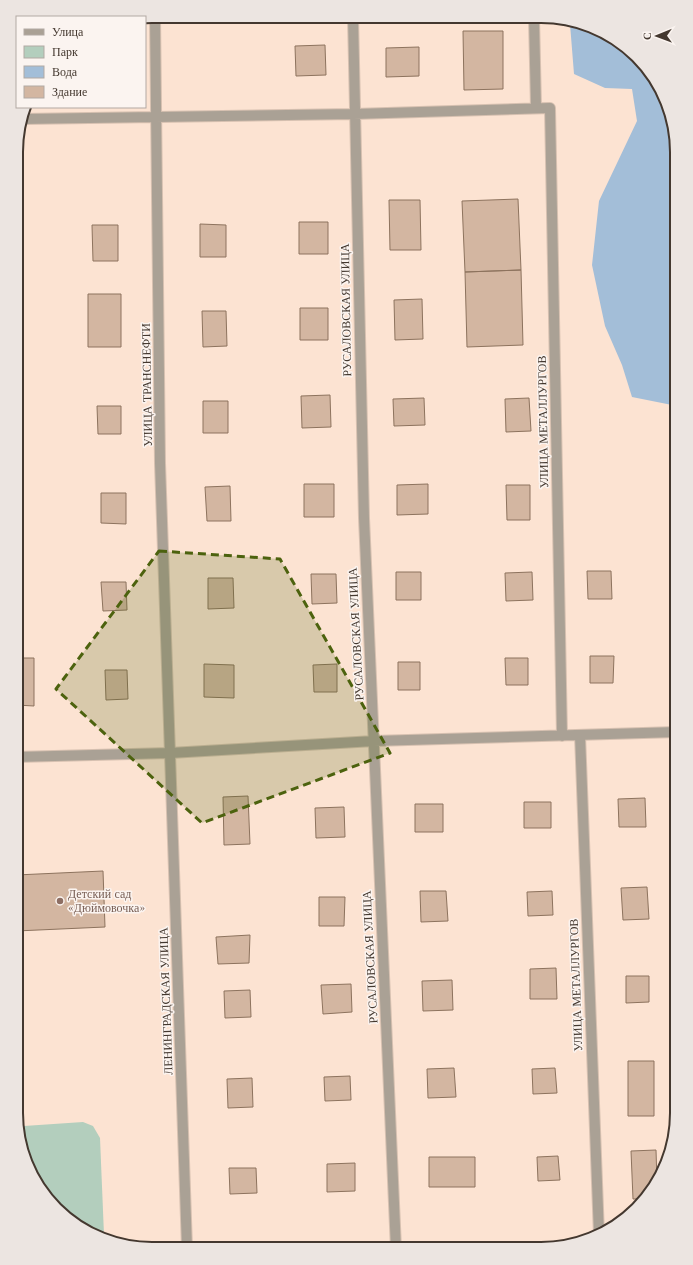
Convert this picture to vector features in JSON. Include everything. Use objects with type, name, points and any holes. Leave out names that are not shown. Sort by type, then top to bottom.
[{"type":"street","name":"УЛИЦА ТРАНСНЕФТИ","points":[[155,23],[160,463],[170,753]]},
{"type":"street","name":"РУСАЛОВСКАЯ УЛИЦА","points":[[353,23],[364,518],[396,1242]]},
{"type":"street","points":[[28,119],[354,114],[536,108],[534,23]]},
{"type":"street","name":"УЛИЦА МЕТАЛЛУРГОВ","points":[[536,108],[550,108],[562,736]]},
{"type":"street","points":[[23,758],[170,753],[374,741],[670,732]]},
{"type":"street","name":"УЛИЦА МЕТАЛЛУРГОВ","points":[[580,735],[599,1229]]},
{"type":"street","name":"ЛЕНИНГРАДСКАЯ УЛИЦА","points":[[170,753],[187,1242]]},
{"type":"highlighted area","points":[[159,551],[280,559],[390,753],[202,823],[56,689]]},
{"type":"green space","points":[[83,1122],[93,1126],[100,1138],[104,1232],[88,1225],[74,1215],[61,1204],[50,1191],[36,1170],[25,1138],[24,1126]]},
{"type":"water","points":[[570,26],[598,36],[626,55],[638,67],[657,95],[668,127],[670,144],[670,405],[632,397],[622,365],[605,326],[592,265],[599,201],[637,121],[632,89],[605,88],[574,74]]},
{"type":"building","points":[[463,31],[503,31],[503,89],[464,90]]},
{"type":"building","points":[[325,45],[326,75],[296,76],[295,46]]},
{"type":"building","points":[[419,47],[419,76],[386,77],[386,48]]},
{"type":"building","points":[[518,199],[521,270],[465,272],[462,201]]},
{"type":"building","points":[[389,200],[420,200],[421,250],[390,250]]},
{"type":"building","points":[[299,222],[328,222],[328,254],[299,254]]},
{"type":"building","points":[[200,224],[226,225],[226,257],[200,257]]},
{"type":"building","points":[[92,225],[118,225],[118,261],[93,261]]},
{"type":"building","points":[[521,270],[523,345],[467,347],[465,272]]},
{"type":"building","points":[[88,294],[121,294],[121,347],[88,347]]},
{"type":"building","points":[[422,299],[423,339],[395,340],[394,300]]},
{"type":"building","points":[[300,308],[328,308],[328,340],[300,340]]},
{"type":"building","points":[[202,311],[226,311],[227,346],[203,347]]},
{"type":"building","points":[[330,395],[331,427],[302,428],[301,396]]},
{"type":"building","points":[[424,398],[425,425],[394,426],[393,399]]},
{"type":"building","points":[[529,398],[531,431],[506,432],[505,399]]},
{"type":"building","points":[[203,401],[228,401],[228,433],[203,433]]},
{"type":"building","points":[[97,406],[121,406],[121,434],[98,434]]},
{"type":"building","points":[[304,484],[334,484],[334,517],[304,517]]},
{"type":"building","points":[[428,484],[428,514],[397,515],[397,485]]},
{"type":"building","points":[[506,485],[530,485],[530,520],[507,520]]},
{"type":"building","points":[[230,486],[231,521],[207,521],[205,487]]},
{"type":"building","points":[[101,493],[126,493],[126,524],[101,523]]},
{"type":"building","points":[[587,571],[611,571],[612,599],[588,599]]},
{"type":"building","points":[[396,572],[421,572],[421,600],[396,600]]},
{"type":"building","points":[[532,572],[533,600],[506,601],[505,573]]},
{"type":"building","points":[[311,574],[336,574],[337,603],[312,604]]},
{"type":"building","points":[[208,578],[233,578],[234,608],[208,609]]},
{"type":"building","points":[[101,582],[126,582],[127,610],[103,611]]},
{"type":"building","points":[[590,656],[614,656],[613,683],[590,683]]},
{"type":"building","points":[[23,658],[34,658],[34,706],[23,705]]},
{"type":"building","points":[[505,658],[528,658],[528,685],[506,685]]},
{"type":"building","points":[[398,662],[420,662],[420,690],[398,690]]},
{"type":"building","points":[[204,664],[234,665],[234,698],[204,697]]},
{"type":"building","points":[[337,664],[337,692],[314,692],[313,665]]},
{"type":"building","points":[[105,670],[127,670],[128,699],[106,700]]},
{"type":"building","points":[[248,796],[250,844],[224,845],[223,797]]},
{"type":"building","points":[[645,798],[646,827],[619,827],[618,799]]},
{"type":"building","points":[[524,802],[551,802],[551,828],[524,828]]},
{"type":"building","points":[[415,804],[443,804],[443,832],[415,832]]},
{"type":"building","points":[[344,807],[345,837],[316,838],[315,808]]},
{"type":"building","name":"Детский сад «Дюймовочка»","points":[[103,871],[105,927],[23,931],[23,875]]},
{"type":"building","points":[[647,887],[649,919],[623,920],[621,888]]},
{"type":"building","points":[[420,891],[446,891],[448,921],[421,922]]},
{"type":"building","points":[[552,891],[553,915],[528,916],[527,892]]},
{"type":"building","points":[[319,897],[345,897],[344,926],[319,926]]},
{"type":"building","points":[[250,935],[249,963],[218,964],[216,937]]},
{"type":"building","points":[[556,968],[557,999],[530,999],[530,969]]},
{"type":"building","points":[[626,976],[649,976],[649,1002],[626,1003]]},
{"type":"building","points":[[452,980],[453,1010],[423,1011],[422,981]]},
{"type":"building","points":[[351,984],[352,1012],[323,1014],[321,985]]},
{"type":"building","points":[[250,990],[251,1017],[225,1018],[224,991]]},
{"type":"building","points":[[628,1061],[654,1061],[654,1116],[628,1116]]},
{"type":"building","points":[[454,1068],[456,1097],[428,1098],[427,1069]]},
{"type":"building","points":[[555,1068],[557,1093],[533,1094],[532,1069]]},
{"type":"building","points":[[350,1076],[351,1100],[325,1101],[324,1077]]},
{"type":"building","points":[[252,1078],[253,1107],[228,1108],[227,1079]]},
{"type":"building","points":[[656,1150],[657,1171],[636,1199],[633,1199],[631,1151]]},
{"type":"building","points":[[558,1156],[560,1180],[538,1181],[537,1157]]},
{"type":"building","points":[[429,1157],[475,1157],[475,1187],[429,1187]]},
{"type":"building","points":[[355,1163],[355,1191],[327,1192],[327,1164]]},
{"type":"building","points":[[229,1168],[256,1168],[257,1193],[230,1194]]},
{"type":"place","name":"Детский сад «Дюймовочка»","points":[[60,901]]}]
